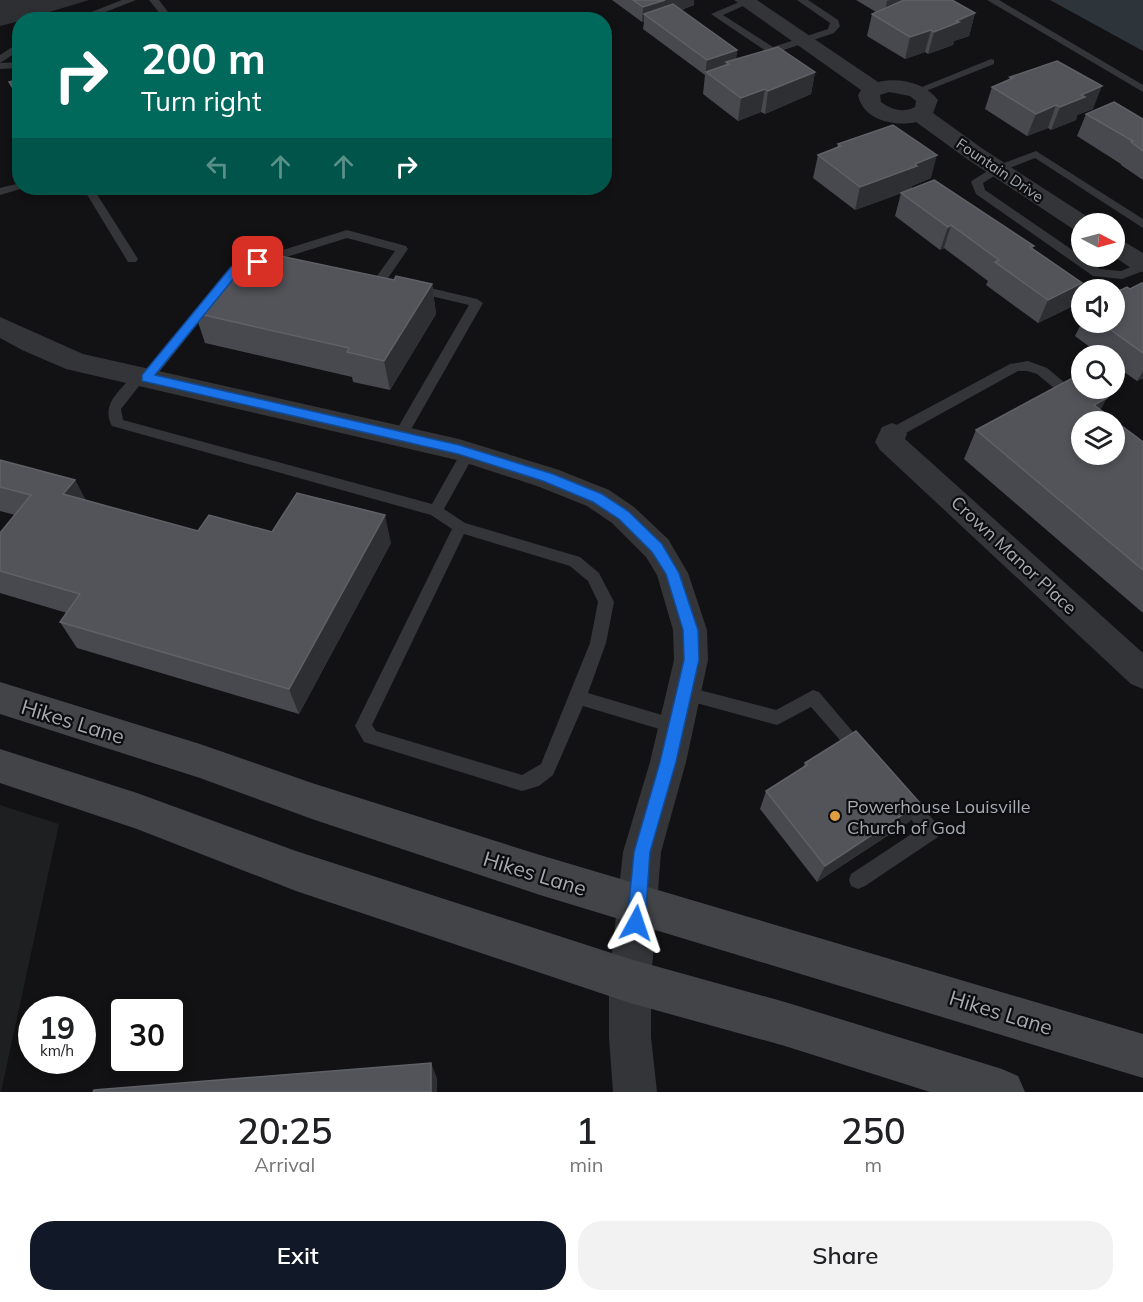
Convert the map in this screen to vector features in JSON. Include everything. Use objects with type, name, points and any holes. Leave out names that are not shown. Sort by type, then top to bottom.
[{"type":"street","points":[[745,1],[875,90],[869,95],[868,100],[877,110],[903,117],[918,102]]},
{"type":"street","name":"Fountain Drive","points":[[875,90],[898,86],[998,169],[1071,217]]},
{"type":"street","points":[[0,326],[32,344],[76,362],[400,436],[468,453],[548,478],[598,498],[623,515],[645,535],[672,573],[690,630],[691,660],[642,852],[630,981],[630,1037],[635,1092]]},
{"type":"street","name":"Crown Manor Place","points":[[892,434],[890,442],[1143,674]]},
{"type":"street","name":"Hikes Lane","points":[[0,699],[200,761],[312,801],[528,871],[1143,1056]]},
{"type":"street","points":[[0,766],[137,811],[296,871],[630,981],[785,1024],[1002,1092]]},
{"type":"lane","points":[[97,12],[131,0]]},
{"type":"lane","points":[[154,0],[164,12]]},
{"type":"lane","points":[[745,1],[716,14],[772,51],[831,31],[835,26],[835,22],[802,0]]},
{"type":"lane","points":[[992,0],[1143,89]]},
{"type":"lane","points":[[918,102],[991,62]]},
{"type":"lane","points":[[1135,257],[1122,275],[1097,273],[980,192],[977,182],[998,169],[1036,154],[1143,224]]},
{"type":"lane","points":[[92,195],[132,259]]},
{"type":"lane","points":[[246,266],[347,234],[402,249],[380,280],[477,303],[400,436]]},
{"type":"lane","points":[[215,295],[114,408],[117,423],[436,511],[460,527],[575,561],[594,577],[606,602],[598,642],[578,697],[547,769],[533,780],[522,783],[370,737],[363,726],[460,527]]},
{"type":"lane","points":[[892,434],[1015,367],[1029,366],[1042,370],[1092,411]]},
{"type":"lane","points":[[436,511],[468,453]]},
{"type":"lane","points":[[684,693],[777,718],[813,697],[868,760]]},
{"type":"lane","points":[[578,697],[676,726]]},
{"type":"lane","points":[[858,880],[932,831],[892,787]]},
{"type":"shaded area","points":[[1050,0],[1143,0],[1143,51]]},
{"type":"shaded area","points":[[0,805],[59,824],[22,996],[18,996],[18,1013],[0,1092]]},
{"type":"building","points":[[633,0],[665,0],[643,7]]},
{"type":"building","points":[[904,0],[952,0],[975,13],[934,32],[931,30],[910,37],[872,14]]},
{"type":"building","points":[[673,4],[737,50],[707,60],[644,14]]},
{"type":"building","points":[[778,47],[815,72],[768,91],[765,89],[741,98],[706,72],[729,64],[726,62]]},
{"type":"building","points":[[1057,61],[1102,86],[1081,95],[1085,97],[1060,107],[1056,105],[1036,114],[992,87],[1013,78],[1010,77]]},
{"type":"building","points":[[1114,102],[1143,119],[1143,151],[1131,142],[1133,141],[1086,114]]},
{"type":"building","points":[[893,125],[937,155],[915,164],[917,166],[860,187],[818,155],[841,146],[838,144]]},
{"type":"building","points":[[934,180],[1034,246],[1030,247],[1076,279],[1071,279],[1071,288],[1048,300],[995,262],[999,260],[951,225],[948,227],[901,193]]},
{"type":"building","points":[[247,249],[394,280],[396,276],[432,284],[384,361],[347,352],[349,348],[195,313]]},
{"type":"building","points":[[1143,284],[1143,353],[1115,333],[1125,333],[1125,288],[1130,289]]},
{"type":"building","points":[[1071,379],[1071,399],[1105,399],[1094,405],[1102,411],[1071,411],[1071,465],[1125,465],[1125,428],[1143,442],[1143,570],[976,430]]},
{"type":"building","points":[[0,460],[75,480],[63,494],[198,531],[209,515],[272,532],[297,493],[385,515],[289,689],[60,622],[80,594],[0,571],[0,533],[31,495],[0,487]]},
{"type":"building","name":"Powerhouse Louisville Church of God","points":[[856,731],[920,803],[825,866],[766,791]]},
{"type":"building","points":[[431,1063],[431,1092],[93,1092],[94,1090]]},
{"type":"place","name":"Powerhouse Louisville Church of God","points":[[835,816]]},
{"type":"route","points":[[258,262],[235,270],[147,378],[459,450],[548,478],[598,498],[623,515],[657,548],[672,573],[690,630],[691,660],[668,762],[642,852],[636,923]]}]
